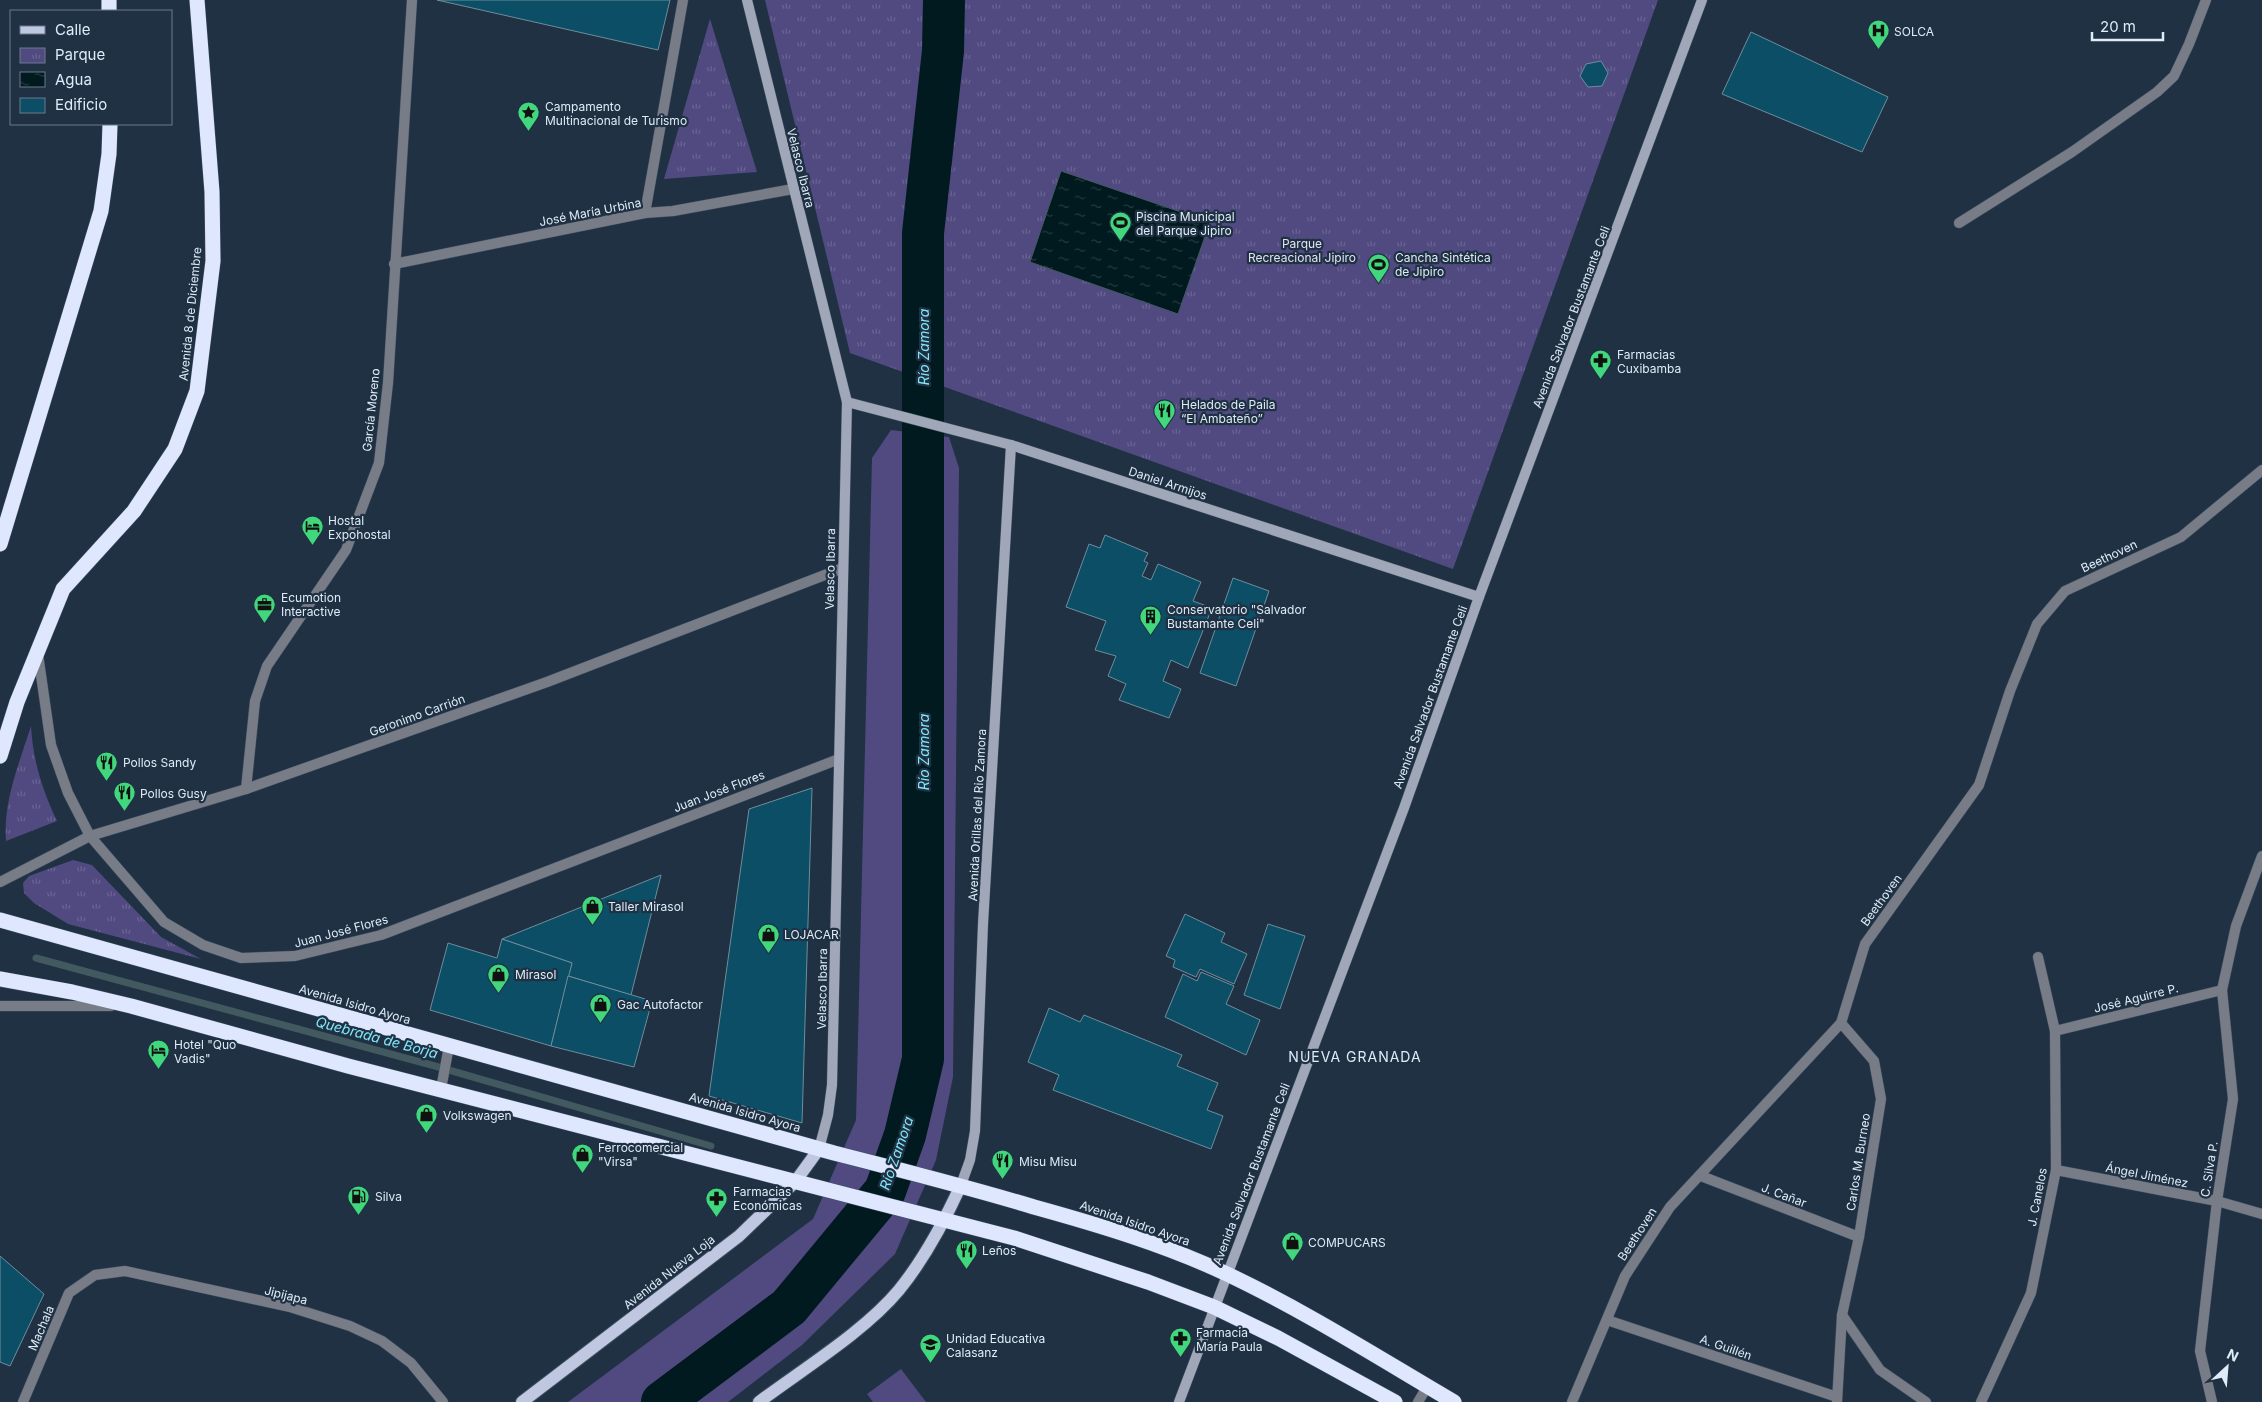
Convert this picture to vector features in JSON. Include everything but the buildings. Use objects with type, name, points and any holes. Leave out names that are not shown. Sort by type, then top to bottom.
[{"type":"highway","name":"Avenida 8 de Diciembre","points":[[0,756],[17,702],[63,589],[134,511],[175,449],[197,391],[213,261],[212,192],[197,0]]},
{"type":"highway","points":[[0,544],[101,211],[109,154],[110,125]]},
{"type":"highway","name":"Avenida Isidro Ayora","points":[[0,920],[834,1153],[956,1183],[1096,1224],[1162,1247],[1226,1273],[1293,1308],[1454,1402]]},
{"type":"highway","points":[[0,979],[72,992],[131,1006],[348,1066],[938,1218],[1082,1259],[1214,1307],[1278,1338],[1394,1402]]},
{"type":"main road","name":"Velasco Ibarra","points":[[747,0],[847,402],[832,1086],[828,1115],[819,1148]]},
{"type":"main road","name":"Avenida Salvador Bustamante Celi","points":[[1179,1402],[1226,1273],[1404,808],[1479,597],[1702,0]]},
{"type":"main road","name":"Daniel Armijos","points":[[847,402],[1011,445],[1479,597]]},
{"type":"main road","name":"Avenida Orillas del Rio Zamora","points":[[956,1183],[970,1160],[975,1131],[983,924],[1011,445]]},
{"type":"main road","name":"Avenida Nueva Loja","points":[[522,1402],[739,1236],[795,1182],[819,1148]]},
{"type":"main road","points":[[759,1402],[868,1321],[898,1291],[925,1254],[938,1218],[956,1183]]},
{"type":"street","name":"García Moreno","points":[[246,790],[255,701],[267,666],[346,550],[379,463],[388,383],[412,0]]},
{"type":"street","points":[[645,214],[683,0]]},
{"type":"street","points":[[1959,223],[2072,152],[2157,92],[2174,76],[2206,0]]},
{"type":"street","name":"José María Urbina","points":[[394,264],[645,214],[673,211],[793,189]]},
{"type":"street","name":"Beethoven","points":[[1572,1402],[1625,1276],[1670,1207],[1701,1176],[1841,1023],[1864,944],[1979,784],[2010,691],[2037,624],[2065,591],[2181,537],[2262,470]]},
{"type":"street","name":"Geronimo Carrión","points":[[0,882],[90,836],[246,790],[546,682],[843,568]]},
{"type":"street","name":"Juan José Flores","points":[[38,651],[51,745],[68,793],[90,836],[164,922],[202,945],[241,958],[295,956],[381,935],[838,759]]},
{"type":"street","name":"C. Silva P.","points":[[2212,1402],[2200,1351],[2217,1201],[2233,1100],[2222,990],[2236,926],[2262,856]]},
{"type":"street","name":"J. Canelos","points":[[1981,1402],[2031,1292],[2056,1170],[2055,1031],[2038,957]]},
{"type":"street","name":"José Aguirre P.","points":[[2055,1031],[2222,990]]},
{"type":"street","points":[[0,1006],[131,1006]]},
{"type":"street","name":"Carlos M. Burneo","points":[[1837,1399],[1842,1315],[1859,1237],[1881,1099],[1874,1061],[1841,1023]]},
{"type":"street","points":[[441,1089],[449,1046]]},
{"type":"street","name":"Ángel Jiménez","points":[[2056,1170],[2217,1201],[2262,1214]]},
{"type":"street","name":"J. Cañar","points":[[1701,1176],[1859,1237]]},
{"type":"street","name":"Jipijapa","points":[[95,1275],[125,1271],[290,1307],[350,1326],[382,1341],[411,1363],[444,1402]]},
{"type":"street","name":"Machala","points":[[24,1402],[70,1293],[95,1275]]},
{"type":"street","points":[[1842,1315],[1880,1370],[1926,1402]]},
{"type":"street","name":"A. Guillén","points":[[1608,1320],[1837,1399]]},
{"type":"street","points":[[1418,1402],[1428,1387]]},
{"type":"green space","name":"Parque Recreacional Jipiro","points":[[765,0],[1658,0],[1453,569],[850,353]]},
{"type":"green space","points":[[710,19],[757,172],[664,179]]},
{"type":"green space","points":[[891,430],[949,437],[959,468],[953,1077],[936,1160],[895,1254],[802,1345],[728,1402],[568,1402],[813,1219],[856,1120],[872,458]]},
{"type":"green space","points":[[31,726],[39,775],[57,821],[6,841],[9,797]]},
{"type":"green space","points":[[73,860],[92,865],[161,937],[201,959],[68,924],[34,903],[24,893],[23,883],[29,876]]},
{"type":"green space","points":[[901,1369],[926,1402],[873,1402],[867,1394]]},
{"type":"water","name":"Piscina Municipal del Parque Jipiro","points":[[1061,171],[1210,222],[1178,314],[1030,262]]},
{"type":"waterway","name":"Río Zamora","points":[[662,1402],[789,1307],[885,1191],[905,1135],[923,1059],[923,233],[943,51],[944,0]]},
{"type":"waterway","name":"Quebrada de Borja","points":[[36,958],[435,1066],[711,1146]]},
{"type":"place","name":"SOLCA","points":[[1878,50]]},
{"type":"place","name":"Campamento Multinacional de Turismo","points":[[529,132]]},
{"type":"place","name":"Piscina Municipal del Parque Jipiro","points":[[1120,242]]},
{"type":"place","name":"Cancha Sintética de Jipiro","points":[[1379,283]]},
{"type":"place","name":"Farmacias Cuxibamba","points":[[1601,380]]},
{"type":"place","name":"Helados de Paila “El Ambateño”","points":[[1165,430]]},
{"type":"place","name":"Hostal Expohostal","points":[[312,546]]},
{"type":"place","name":"Ecumotion Interactive","points":[[265,623]]},
{"type":"place","name":"Conservatorio \"Salvador Bustamante Celi\"","points":[[1151,635]]},
{"type":"place","name":"Pollos Sandy","points":[[107,781]]},
{"type":"place","name":"Pollos Gusy","points":[[124,812]]},
{"type":"place","name":"Taller Mirasol","points":[[592,925]]},
{"type":"place","name":"LOJACAR","points":[[768,953]]},
{"type":"place","name":"Mirasol","points":[[499,993]]},
{"type":"place","name":"Gac Autofactor","points":[[601,1023]]},
{"type":"place","name":"Hotel \"Quo Vadis\"","points":[[158,1070]]},
{"type":"place","name":"Volkswagen","points":[[427,1134]]},
{"type":"place","name":"Ferrocomercial \"Virsa\"","points":[[582,1173]]},
{"type":"place","name":"Misu Misu","points":[[1003,1180]]},
{"type":"place","name":"Silva","points":[[359,1215]]},
{"type":"place","name":"Farmacias Económicas","points":[[717,1217]]},
{"type":"place","name":"COMPUCARS","points":[[1292,1261]]},
{"type":"place","name":"Leños","points":[[966,1269]]},
{"type":"place","name":"Farmacia María Paula","points":[[1180,1358]]},
{"type":"place","name":"Unidad Educativa Calasanz","points":[[930,1364]]},
{"type":"district","name":"NUEVA GRANADA","points":[[1355,1056]]}]
